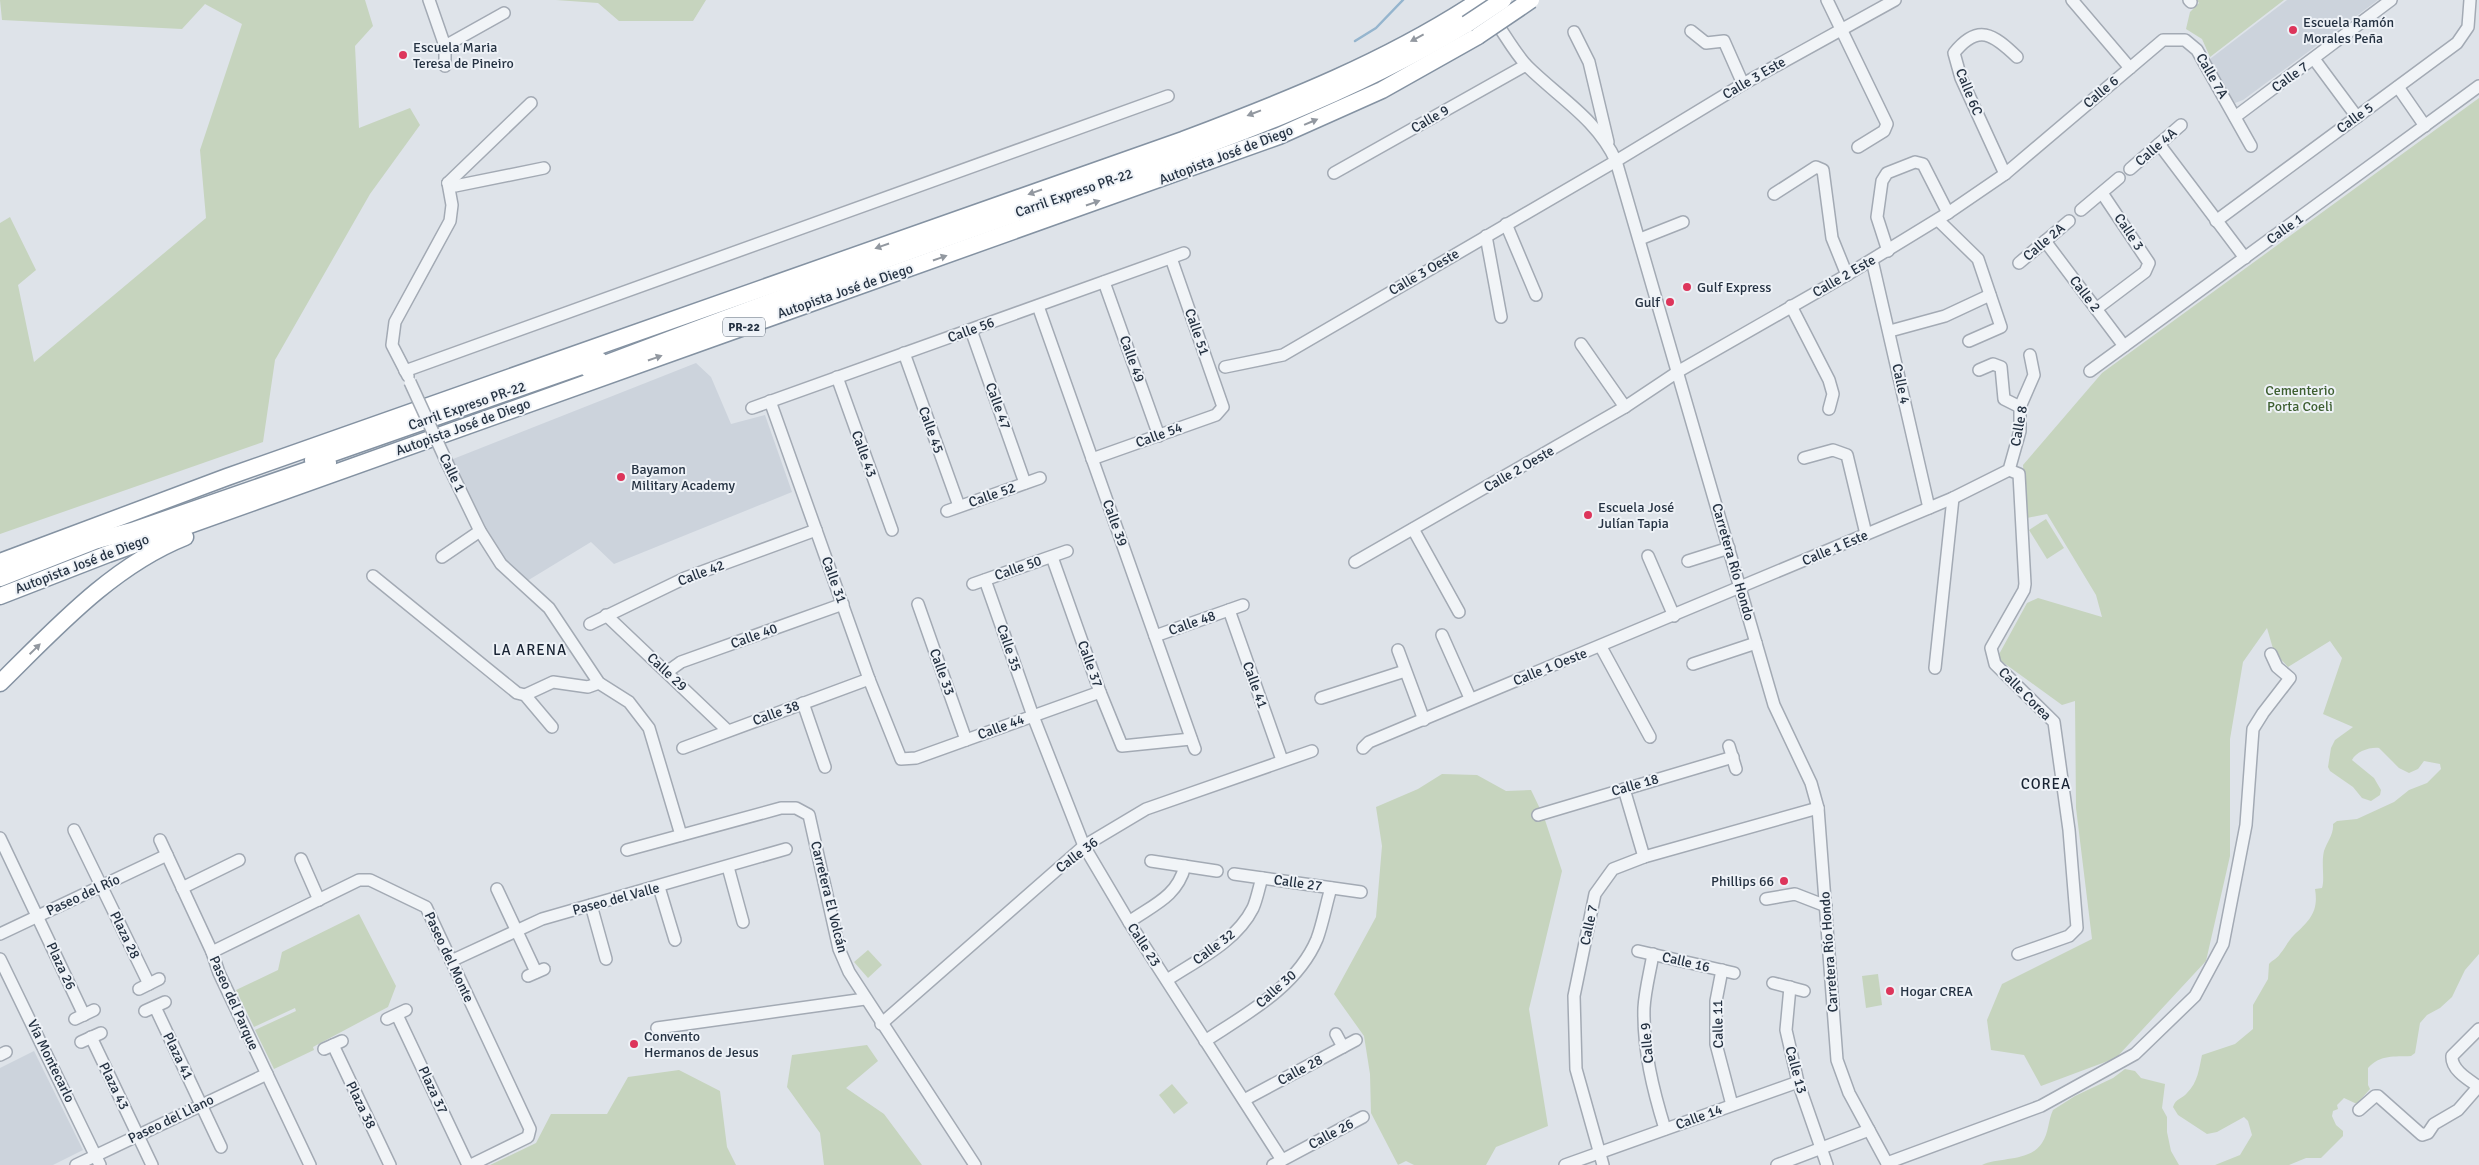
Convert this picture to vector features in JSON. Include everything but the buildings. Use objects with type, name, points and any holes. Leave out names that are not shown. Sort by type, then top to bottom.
[{"type":"highway","name":"Autopista José de Diego","points":[[0,596],[117,550],[1279,136],[1382,90],[1468,25],[1481,0]]},
{"type":"highway","points":[[1468,25],[1503,0]]},
{"type":"highway","name":"Autopista José de Diego","points":[[0,562],[227,477],[1183,140],[1310,91],[1376,60],[1531,0]]},
{"type":"highway","name":"Carril Expreso PR-22","points":[[0,578],[97,540],[218,502],[563,380],[839,276],[1284,117],[1390,68],[1468,25]]},
{"type":"highway","points":[[0,683],[89,599],[159,549],[270,505],[310,482]]},
{"type":"street","points":[[428,0],[445,46],[445,66]]},
{"type":"street","name":"Carretera Río Hondo","points":[[1481,0],[1526,65],[1587,119],[1609,146],[1616,161],[1679,371],[1774,705],[1811,783],[1818,808],[1837,1060],[1849,1092],[1888,1164]]},
{"type":"street","points":[[1827,0],[1887,124],[1884,131],[1858,147]]},
{"type":"street","name":"Calle 3 Este","points":[[1616,161],[1743,84],[1895,0]]},
{"type":"street","name":"Calle 6","points":[[2004,174],[2130,68],[2072,0]]},
{"type":"street","name":"Calle 7","points":[[2235,117],[2314,60],[2391,0]]},
{"type":"street","name":"Calle 5","points":[[2216,221],[2457,43],[2468,27],[2470,0]]},
{"type":"street","points":[[445,46],[504,13]]},
{"type":"street","points":[[1690,31],[1706,43],[1724,41],[1743,84]]},
{"type":"street","points":[[1574,32],[1588,62],[1609,146]]},
{"type":"street","name":"Calle 6C","points":[[2004,174],[1961,78],[1954,53],[1965,40],[1984,33],[1997,38],[2016,56]]},
{"type":"street","name":"Calle 7A","points":[[2130,68],[2163,40],[2185,40],[2197,50],[2251,146]]},
{"type":"street","points":[[2314,60],[2356,117]]},
{"type":"street","name":"Calle 9","points":[[1334,173],[1526,65]]},
{"type":"street","name":"Calle 1","points":[[2090,371],[2479,86]]},
{"type":"street","points":[[2398,87],[2425,126]]},
{"type":"street","points":[[405,371],[1168,96]]},
{"type":"street","points":[[531,103],[448,183],[455,186],[544,168]]},
{"type":"street","name":"Calle 4A","points":[[2130,169],[2181,125]]},
{"type":"street","points":[[2158,144],[2245,258]]},
{"type":"street","name":"Calle 3 Oeste","points":[[1225,367],[1283,355],[1616,161]]},
{"type":"street","points":[[1888,250],[1878,217],[1882,181],[1887,172],[1915,162],[1924,164],[1948,213]]},
{"type":"street","points":[[1774,194],[1816,167],[1822,170],[1832,238],[1847,275]]},
{"type":"street","name":"Calle 2 Este","points":[[1679,371],[1847,275],[1938,220],[2004,174]]},
{"type":"street","points":[[2081,210],[2119,178]]},
{"type":"street","name":"Calle 1","points":[[448,183],[452,205],[450,221],[395,322],[392,345],[480,531],[501,564],[549,608],[599,683]]},
{"type":"street","name":"Calle 3","points":[[2096,309],[2145,272],[2149,263],[2102,193]]},
{"type":"street","points":[[1938,220],[1978,259],[2001,327],[1969,341]]},
{"type":"street","name":"Calle 2A","points":[[2019,263],[2069,221]]},
{"type":"street","points":[[1640,239],[1682,222]]},
{"type":"street","points":[[1506,224],[1536,295]]},
{"type":"street","points":[[1486,236],[1500,317]]},
{"type":"street","name":"Calle 2","points":[[2045,241],[2124,346]]},
{"type":"street","name":"Calle 56","points":[[752,408],[1184,253]]},
{"type":"street","name":"Calle 51","points":[[1171,258],[1223,407]]},
{"type":"street","name":"Calle 4","points":[[1872,260],[1890,331],[1929,508]]},
{"type":"street","name":"Calle 49","points":[[1104,282],[1159,436]]},
{"type":"street","points":[[1890,331],[1945,316],[1990,295]]},
{"type":"street","name":"Calle 39","points":[[1038,306],[1193,744],[1147,744]]},
{"type":"street","points":[[1792,306],[1829,380],[1833,394],[1829,409]]},
{"type":"street","name":"Calle 47","points":[[971,330],[1025,483]]},
{"type":"street","points":[[1580,344],[1625,407]]},
{"type":"street","name":"Calle 45","points":[[904,354],[959,506]]},
{"type":"street","name":"Calle 8","points":[[2009,470],[2020,431],[2020,407],[2034,375],[2030,355]]},
{"type":"street","points":[[1979,370],[1993,364],[2001,367],[2004,399],[2020,407]]},
{"type":"street","name":"Calle 2 Oeste","points":[[1356,562],[1625,407],[1679,371]]},
{"type":"street","name":"Calle 43","points":[[837,377],[892,530]]},
{"type":"street","name":"Calle 31","points":[[770,401],[869,679],[901,759]]},
{"type":"street","name":"Calle 54","points":[[1092,459],[1216,415],[1223,407]]},
{"type":"street","points":[[1804,458],[1833,450],[1847,455],[1866,534]]},
{"type":"street","points":[[1929,508],[2009,470]]},
{"type":"street","name":"Calle Corea","points":[[2009,470],[2019,474],[2026,584],[1990,648],[1995,664],[2054,722],[2069,830],[2077,928],[2069,936],[2018,954]]},
{"type":"street","name":"Calle 52","points":[[947,511],[1040,478]]},
{"type":"street","points":[[1935,668],[1953,498]]},
{"type":"street","name":"Calle 1 Este","points":[[1740,588],[1929,508]]},
{"type":"street","points":[[1413,529],[1459,612]]},
{"type":"street","name":"Calle 42","points":[[590,624],[685,578],[816,530]]},
{"type":"street","points":[[442,557],[480,531]]},
{"type":"street","points":[[1688,561],[1729,548]]},
{"type":"street","name":"Calle 50","points":[[973,584],[1067,551]]},
{"type":"street","name":"Calle 37","points":[[1052,556],[1100,692],[1122,746],[1147,744]]},
{"type":"street","points":[[1648,556],[1674,616]]},
{"type":"street","points":[[373,576],[517,693],[525,695],[552,727]]},
{"type":"street","name":"Calle 35","points":[[985,580],[1033,716]]},
{"type":"street","name":"Calle 1 Oeste","points":[[1363,748],[1369,742],[1424,720],[1470,698],[1600,647],[1740,588]]},
{"type":"street","name":"Calle 40","points":[[667,672],[682,662],[843,604]]},
{"type":"street","name":"Calle 33","points":[[918,604],[966,740]]},
{"type":"street","name":"Calle 48","points":[[1155,636],[1243,605]]},
{"type":"street","name":"Calle 41","points":[[1228,610],[1282,760]]},
{"type":"street","name":"Calle 29","points":[[606,615],[727,730]]},
{"type":"street","points":[[1442,635],[1470,698]]},
{"type":"street","points":[[1693,664],[1756,643]]},
{"type":"street","points":[[1600,647],[1650,737]]},
{"type":"street","points":[[1398,650],[1424,720]]},
{"type":"street","points":[[1888,1164],[2041,1106],[2135,1054],[2195,996],[2223,944],[2246,825],[2253,729],[2268,705],[2290,678],[2277,667],[2271,654]]},
{"type":"street","points":[[1321,698],[1405,671]]},
{"type":"street","name":"Calle 38","points":[[682,748],[869,679]]},
{"type":"street","points":[[525,695],[553,682],[588,687],[599,683],[629,702],[649,728],[681,835]]},
{"type":"street","name":"Calle 44","points":[[901,759],[916,758],[1100,692]]},
{"type":"street","points":[[803,703],[816,757],[825,767]]},
{"type":"street","name":"Calle 23","points":[[1033,716],[1084,846],[1129,922],[1244,1100],[1277,1163]]},
{"type":"street","name":"Calle 36","points":[[882,1024],[1084,846],[1146,809],[1312,751]]},
{"type":"street","name":"Calle 18","points":[[1538,815],[1624,789],[1731,751],[1736,769]]},
{"type":"street","points":[[1624,789],[1644,857]]},
{"type":"street","name":"Carretera El Volcán","points":[[626,850],[781,808],[796,808],[809,815],[839,949],[849,972],[975,1165]]},
{"type":"street","name":"Calle 7","points":[[1603,1165],[1576,1069],[1574,996],[1595,894],[1613,869],[1644,857],[1818,808]]},
{"type":"street","points":[[1555,809],[1559,821]]},
{"type":"street","name":"Plaza 28","points":[[79,833],[149,984]]},
{"type":"street","name":"Plaza 26","points":[[0,838],[84,1015]]},
{"type":"street","name":"Paseo del Parque","points":[[160,840],[212,952],[219,973],[310,1165]]},
{"type":"street","name":"Paseo del Valle","points":[[451,961],[542,919],[659,887],[786,849]]},
{"type":"street","name":"Paseo del Río","points":[[0,934],[166,855]]},
{"type":"street","points":[[301,859],[319,900]]},
{"type":"street","points":[[182,888],[239,860]]},
{"type":"street","points":[[1152,861],[1217,871]]},
{"type":"street","points":[[1129,922],[1173,892],[1182,880],[1185,866]]},
{"type":"street","points":[[728,867],[743,922]]},
{"type":"street","name":"Calle 27","points":[[1234,874],[1361,892]]},
{"type":"street","name":"Calle 32","points":[[1167,980],[1225,942],[1242,925],[1254,907],[1262,878]]},
{"type":"street","name":"Paseo del Monte","points":[[212,952],[359,880],[370,880],[420,902],[426,907],[531,1133],[528,1137],[470,1165]]},
{"type":"street","points":[[659,887],[675,940]]},
{"type":"street","name":"Calle 30","points":[[1205,1041],[1265,1002],[1297,972],[1316,940],[1331,888]]},
{"type":"street","points":[[497,889],[536,972]]},
{"type":"street","points":[[1766,898],[1795,894],[1826,906]]},
{"type":"street","points":[[591,906],[606,959]]},
{"type":"street","name":"Calle 16","points":[[1638,951],[1734,973]]},
{"type":"street","name":"Calle 9","points":[[1653,954],[1644,1007],[1645,1036],[1650,1081],[1666,1130]]},
{"type":"street","name":"Vía Montecarlo","points":[[0,959],[98,1160]]},
{"type":"street","name":"Calle 11","points":[[1722,970],[1716,1001],[1716,1044],[1732,1105]]},
{"type":"street","points":[[1773,983],[1804,991]]},
{"type":"street","name":"Calle 13","points":[[1790,988],[1786,1030],[1798,1082],[1821,1149]]},
{"type":"street","points":[[657,1028],[865,999]]},
{"type":"street","name":"Plaza 41","points":[[155,1007],[221,1147]]},
{"type":"street","name":"Plaza 37","points":[[397,1015],[470,1165]]},
{"type":"street","points":[[2359,1110],[2375,1096],[2378,1096],[2422,1135],[2428,1133],[2434,1124],[2458,1110],[2478,1087],[2455,1067],[2452,1062],[2452,1056],[2479,1029]]},
{"type":"street","points":[[1336,1034],[1343,1047]]},
{"type":"street","name":"Plaza 43","points":[[91,1037],[152,1165]]},
{"type":"street","name":"Calle 28","points":[[1244,1100],[1356,1040]]},
{"type":"street","name":"Plaza 38","points":[[333,1045],[390,1165]]},
{"type":"street","name":"Paseo del Llano","points":[[76,1165],[98,1160],[138,1136],[267,1074]]},
{"type":"street","name":"Calle 14","points":[[1565,1165],[1798,1082]]},
{"type":"street","name":"Calle 26","points":[[1277,1163],[1363,1117]]},
{"type":"street","points":[[1777,1165],[1869,1130]]},
{"type":"street","points":[[1821,1149],[1827,1165]]},
{"type":"shaded area","name":"Escuela Ramón Morales Peña","points":[[2287,0],[2378,0],[2243,100],[2235,103],[2210,65],[2210,59]]},
{"type":"shaded area","name":"Bayamon Military Academy","points":[[696,363],[711,377],[731,424],[765,415],[792,492],[614,564],[591,542],[527,581],[504,559],[448,461]]},
{"type":"shaded area","points":[[34,1051],[83,1150],[53,1165],[0,1165],[0,1068]]},
{"type":"green space","points":[[0,0],[365,0],[373,26],[355,46],[359,128],[410,108],[420,125],[370,194],[275,360],[263,442],[0,534],[0,223],[10,217],[36,270],[18,285],[34,362],[206,218],[200,150],[242,24],[205,4],[182,29],[2,20]]},
{"type":"green space","points":[[556,0],[706,0],[693,21],[619,21],[598,3]]},
{"type":"green space","points":[[2197,0],[2284,0],[2210,57],[2202,39],[2186,29],[2190,12],[2199,3]]},
{"type":"green space","name":"Cementerio Porta Coeli","points":[[2479,98],[2479,954],[2465,970],[2452,997],[2440,1008],[2427,1015],[2420,1023],[2415,1053],[2411,1056],[2378,1060],[2368,1068],[2368,1085],[2370,1089],[2357,1104],[2344,1098],[2337,1105],[2338,1109],[2333,1111],[2332,1116],[2336,1125],[2343,1131],[2343,1136],[2321,1158],[2306,1158],[2289,1165],[2215,1165],[2240,1155],[2252,1135],[2248,1121],[2244,1117],[2217,1132],[2207,1134],[2178,1115],[2173,1107],[2174,1104],[2194,1084],[2202,1055],[2235,1044],[2253,1029],[2253,1005],[2268,979],[2269,964],[2279,956],[2314,910],[2316,904],[2315,889],[2322,888],[2323,856],[2333,824],[2337,821],[2357,819],[2394,802],[2409,790],[2427,783],[2441,769],[2440,764],[2424,761],[2418,769],[2409,773],[2399,768],[2379,748],[2363,751],[2352,760],[2374,778],[2381,790],[2380,795],[2371,801],[2362,798],[2353,787],[2330,771],[2328,767],[2331,748],[2335,740],[2353,727],[2323,714],[2342,658],[2330,641],[2288,667],[2274,652],[2267,628],[2243,662],[2230,739],[2230,856],[2206,961],[2116,1058],[2041,1086],[2024,1055],[1991,1050],[1987,1020],[2002,984],[2092,939],[2076,808],[2075,701],[2062,705],[1997,658],[2027,603],[2038,598],[2102,617],[2096,595],[2047,514],[2027,518],[2023,465],[2102,373]]},
{"type":"green space","points":[[2046,519],[2064,548],[2047,559],[2029,530]]},
{"type":"green space","points":[[1442,774],[1477,775],[1506,791],[1531,790],[1544,817],[1562,871],[1529,1009],[1548,1126],[1496,1147],[1486,1165],[1414,1165],[1406,1161],[1398,1165],[1371,1113],[1370,1074],[1364,1036],[1334,994],[1376,917],[1382,846],[1376,807],[1418,789]]},
{"type":"green space","points":[[359,914],[396,986],[388,1007],[313,1047],[314,1050],[274,1069],[255,1030],[296,1011],[295,1008],[254,1027],[236,990],[278,970],[282,952]]},
{"type":"green space","points":[[868,950],[882,965],[868,978],[854,962]]},
{"type":"green space","points":[[1878,974],[1882,1005],[1866,1008],[1862,976]]},
{"type":"green space","points":[[867,1045],[878,1061],[846,1088],[884,1114],[922,1165],[824,1165],[820,1133],[787,1087],[792,1055]]},
{"type":"green space","points":[[2125,1069],[2135,1071],[2141,1078],[2165,1084],[2162,1108],[2167,1117],[2167,1132],[2171,1151],[2179,1165],[1982,1165],[2022,1156],[2037,1149],[2044,1139],[2053,1110],[2075,1096],[2113,1078]]},
{"type":"green space","points":[[679,1070],[720,1091],[727,1147],[736,1165],[490,1165],[536,1143],[551,1114],[607,1114],[628,1077]]},
{"type":"green space","points":[[1172,1084],[1188,1103],[1174,1114],[1159,1095]]},
{"type":"waterway","points":[[1355,41],[1376,28],[1403,0]]},
{"type":"place","name":"Escuela Ramón Morales Peña","points":[[2293,30]]},
{"type":"place","name":"Escuela Maria Teresa de Pineiro","points":[[403,55]]},
{"type":"place","name":"Gulf Express","points":[[1687,287]]},
{"type":"place","name":"Gulf","points":[[1670,302]]},
{"type":"place","name":"Bayamon Military Academy","points":[[621,477]]},
{"type":"place","name":"Escuela José Julían Tapia","points":[[1588,515]]},
{"type":"place","name":"Phillips 66","points":[[1784,881]]},
{"type":"place","name":"Hogar CREA","points":[[1890,991]]},
{"type":"place","name":"Convento Hermanos de Jesus","points":[[634,1044]]},
{"type":"district","name":"LA ARENA","points":[[530,650]]},
{"type":"district","name":"COREA","points":[[2046,784]]}]
